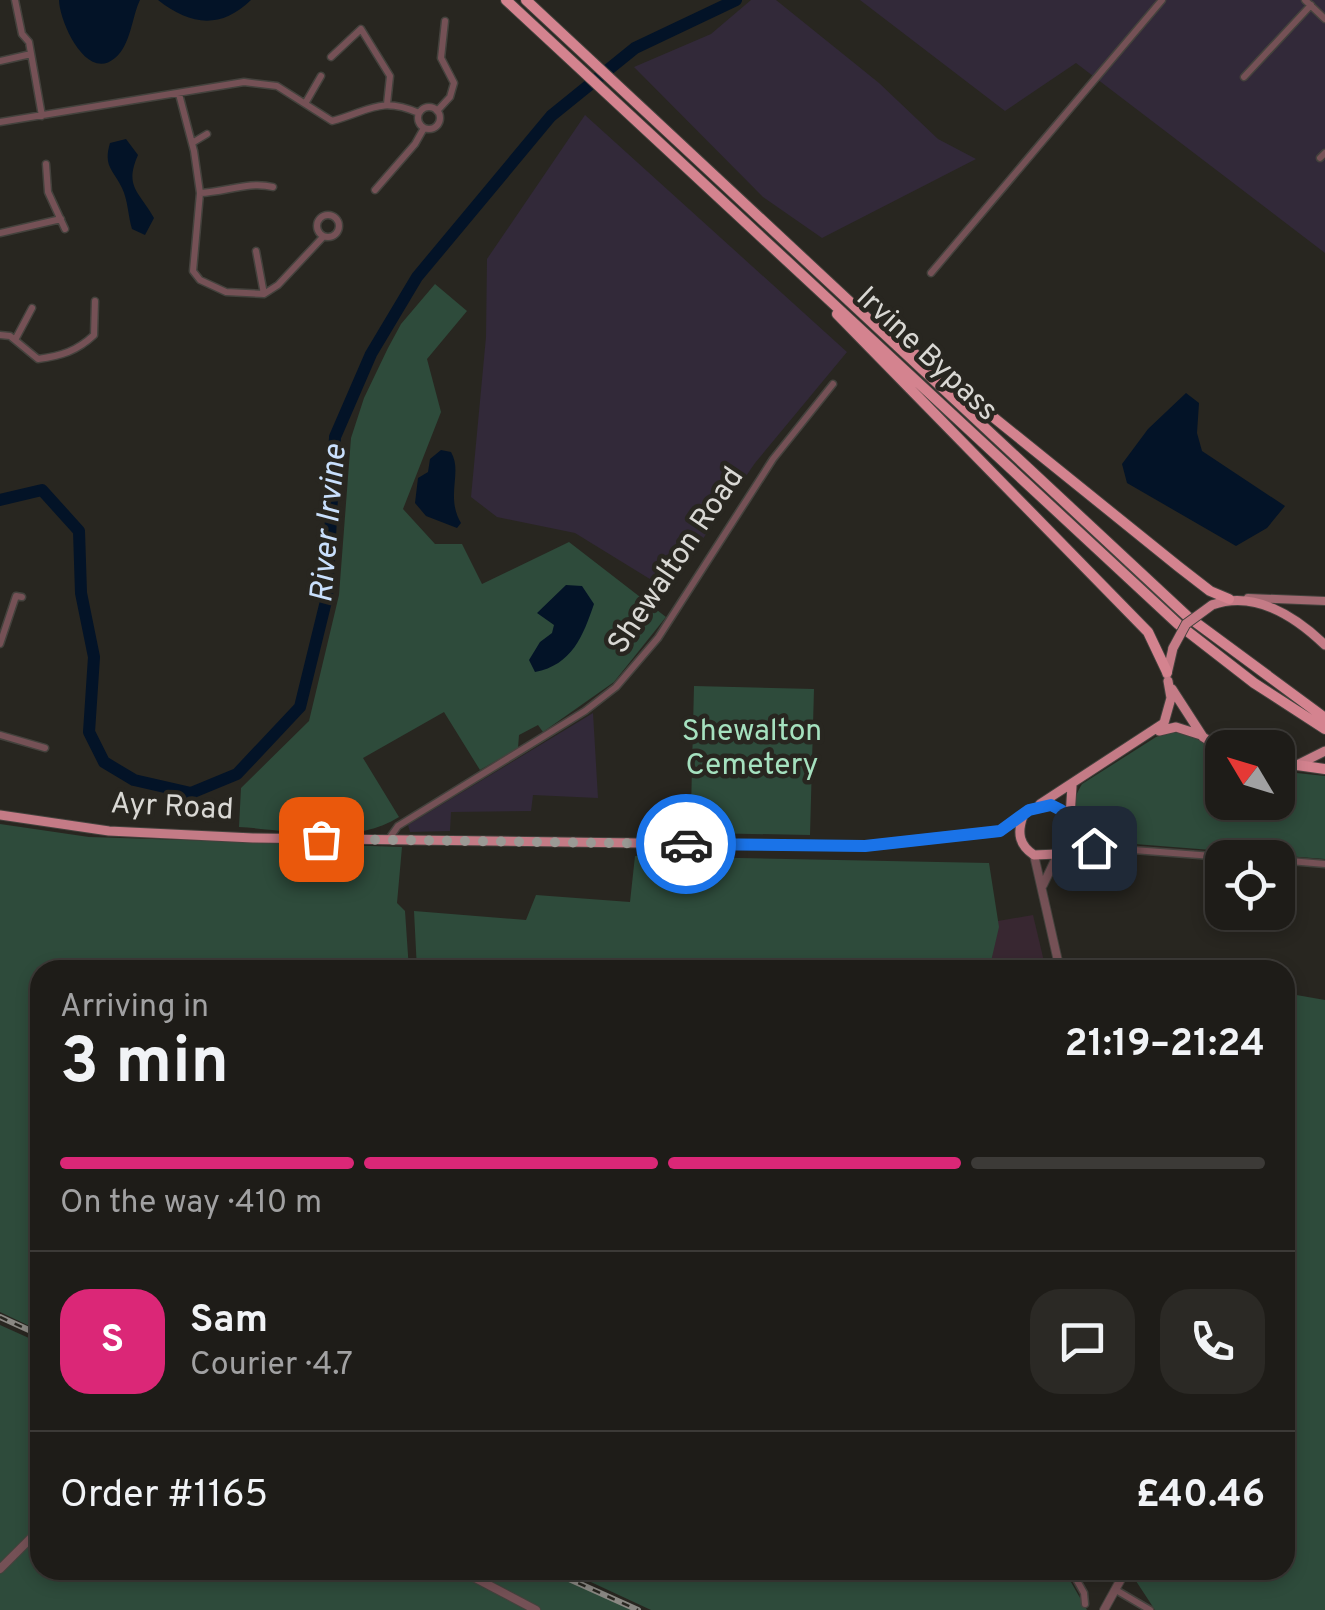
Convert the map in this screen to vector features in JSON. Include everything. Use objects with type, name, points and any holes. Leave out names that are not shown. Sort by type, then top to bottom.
[{"type":"highway","name":"Irvine Bypass","points":[[506,0],[1178,624],[1254,683],[1325,730]]},
{"type":"highway","name":"Irvine Bypass","points":[[526,0],[1187,616],[1325,718]]},
{"type":"highway","points":[[777,251],[1148,632],[1167,677]]},
{"type":"highway","points":[[841,293],[1179,567],[1210,591],[1229,599]]},
{"type":"highway","points":[[1297,765],[1325,769]]},
{"type":"main road","points":[[1248,598],[1284,614],[1325,646]]},
{"type":"main road","points":[[1030,853],[1018,832],[1023,816],[1153,733],[1170,713],[1167,677],[1172,648],[1186,624],[1212,605],[1229,599],[1325,602]]},
{"type":"main road","points":[[1167,677],[1182,710],[1203,736]]},
{"type":"main road","points":[[1153,733],[1176,727],[1203,736]]},
{"type":"main road","points":[[1297,765],[1321,754]]},
{"type":"main road","points":[[1000,831],[1030,853],[1059,853],[1070,841],[1068,802],[1072,786]]},
{"type":"main road","points":[[1038,806],[1061,810],[1071,826]]},
{"type":"main road","name":"Ayr Road","points":[[0,815],[109,831],[388,840],[865,846],[1000,831],[1023,816]]},
{"type":"street","points":[[15,0],[32,54],[42,116]]},
{"type":"street","points":[[931,273],[1162,0]]},
{"type":"street","points":[[1244,77],[1308,3],[1325,20]]},
{"type":"street","points":[[374,190],[424,128],[438,124],[437,111],[450,97],[454,83],[441,58],[445,21]]},
{"type":"street","points":[[331,57],[361,29],[390,76],[386,104]]},
{"type":"street","points":[[0,61],[32,54]]},
{"type":"street","points":[[306,102],[321,76]]},
{"type":"street","points":[[0,122],[244,82],[277,86],[332,121],[354,116],[373,104],[400,105],[419,113]]},
{"type":"street","points":[[178,94],[192,143],[200,193],[193,271],[200,280],[226,292],[264,294],[278,285],[323,237]]},
{"type":"street","points":[[419,113],[429,107],[437,111]]},
{"type":"street","points":[[419,113],[418,122],[424,128]]},
{"type":"street","points":[[192,143],[207,134]]},
{"type":"street","points":[[397,146],[406,154]]},
{"type":"street","points":[[46,164],[48,192],[65,228]]},
{"type":"street","points":[[200,193],[231,192],[254,182],[273,187]]},
{"type":"street","points":[[0,233],[62,219]]},
{"type":"street","points":[[256,251],[264,294]]},
{"type":"street","points":[[0,335],[14,340],[38,360],[80,348],[94,335],[95,300]]},
{"type":"street","points":[[14,340],[32,308]]},
{"type":"street","name":"Shewalton Road","points":[[388,840],[398,826],[586,711],[616,688],[658,638],[773,459],[833,384]]},
{"type":"street","points":[[0,644],[16,596],[22,597]]},
{"type":"street","points":[[0,736],[45,748]]},
{"type":"street","points":[[1071,826],[1094,848]]},
{"type":"street","points":[[1042,890],[1044,876],[1059,853],[1094,848],[1205,856]]},
{"type":"street","points":[[1030,853],[1058,960]]},
{"type":"street","points":[[1295,861],[1325,864]]},
{"type":"street","points":[[0,1569],[30,1539]]},
{"type":"street","points":[[479,1580],[536,1610]]},
{"type":"street","points":[[1077,1580],[1085,1604]]},
{"type":"street","points":[[1104,1610],[1121,1580]]},
{"type":"street","points":[[1116,1590],[1150,1610]]},
{"type":"shaded area","points":[[751,0],[776,0],[879,83],[938,139],[976,159],[822,238],[763,197],[634,67],[711,34]]},
{"type":"shaded area","points":[[860,0],[1325,0],[1325,253],[1076,63],[1005,111]]},
{"type":"shaded area","points":[[585,115],[847,352],[755,463],[676,578],[658,584],[575,533],[497,517],[471,497],[486,337],[487,259]]},
{"type":"shaded area","points":[[593,713],[598,798],[533,795],[531,811],[451,812],[450,831],[410,832],[408,825]]},
{"type":"shaded area","points":[[1033,915],[1044,960],[991,960],[998,921]]},
{"type":"green space","points":[[435,284],[467,311],[427,359],[441,412],[403,509],[435,544],[462,544],[482,584],[569,542],[666,617],[614,682],[543,732],[538,725],[519,735],[518,748],[480,770],[444,712],[363,758],[399,817],[381,826],[342,834],[239,827],[241,788],[309,721],[339,595],[351,438],[364,398],[401,324]]},
{"type":"green space","name":"Shewalton Cemetery","points":[[694,686],[814,689],[810,835],[702,833],[702,810],[691,809]]},
{"type":"green space","points":[[1187,733],[1205,743],[1205,820],[1295,820],[1295,773],[1325,776],[1325,859],[1295,857],[1295,840],[1205,840],[1205,850],[1109,842],[1091,833],[1076,812],[1082,784],[1156,737]]},
{"type":"green space","points":[[0,824],[89,837],[402,847],[397,903],[405,911],[408,960],[30,960],[30,1326],[0,1312]]},
{"type":"green space","points":[[635,856],[989,863],[999,927],[991,960],[416,960],[414,911],[526,920],[536,895],[630,902]]},
{"type":"green space","points":[[1295,995],[1325,1000],[1325,1610],[1155,1610],[1136,1581],[1295,1580]]},
{"type":"green space","points":[[0,1325],[30,1338],[30,1580],[566,1580],[633,1610],[0,1610]]},
{"type":"green space","points":[[586,1580],[1070,1580],[1087,1610],[651,1610]]},
{"type":"water","points":[[59,0],[140,0],[125,46],[104,64],[94,62],[76,46]]},
{"type":"water","points":[[158,0],[251,0],[228,16],[205,21],[182,15]]},
{"type":"water","points":[[126,139],[138,155],[132,175],[135,188],[154,218],[145,235],[132,229],[124,193],[108,163],[110,143]]},
{"type":"water","points":[[1186,393],[1199,403],[1197,433],[1202,451],[1285,506],[1267,528],[1236,546],[1127,483],[1122,464],[1148,429]]},
{"type":"water","points":[[441,450],[451,452],[454,460],[454,503],[461,523],[457,528],[426,516],[415,503],[418,478],[428,472],[430,459]]},
{"type":"water","points":[[566,585],[582,586],[594,604],[590,616],[567,656],[535,672],[529,660],[540,642],[552,633],[554,625],[537,613]]},
{"type":"waterway","name":"River Irvine","points":[[0,500],[42,490],[79,531],[81,593],[94,657],[89,732],[104,762],[134,780],[191,793],[237,774],[300,707],[327,597],[335,437],[371,354],[417,277],[551,116],[635,48],[736,0]]},
{"type":"railway","points":[[0,1317],[30,1330]]},
{"type":"railway","points":[[571,1580],[638,1610]]},
{"type":"way so far","points":[[321,839],[686,844]]},
{"type":"route","points":[[686,844],[865,846],[1000,831],[1029,810],[1051,805],[1061,810],[1094,848]]}]
